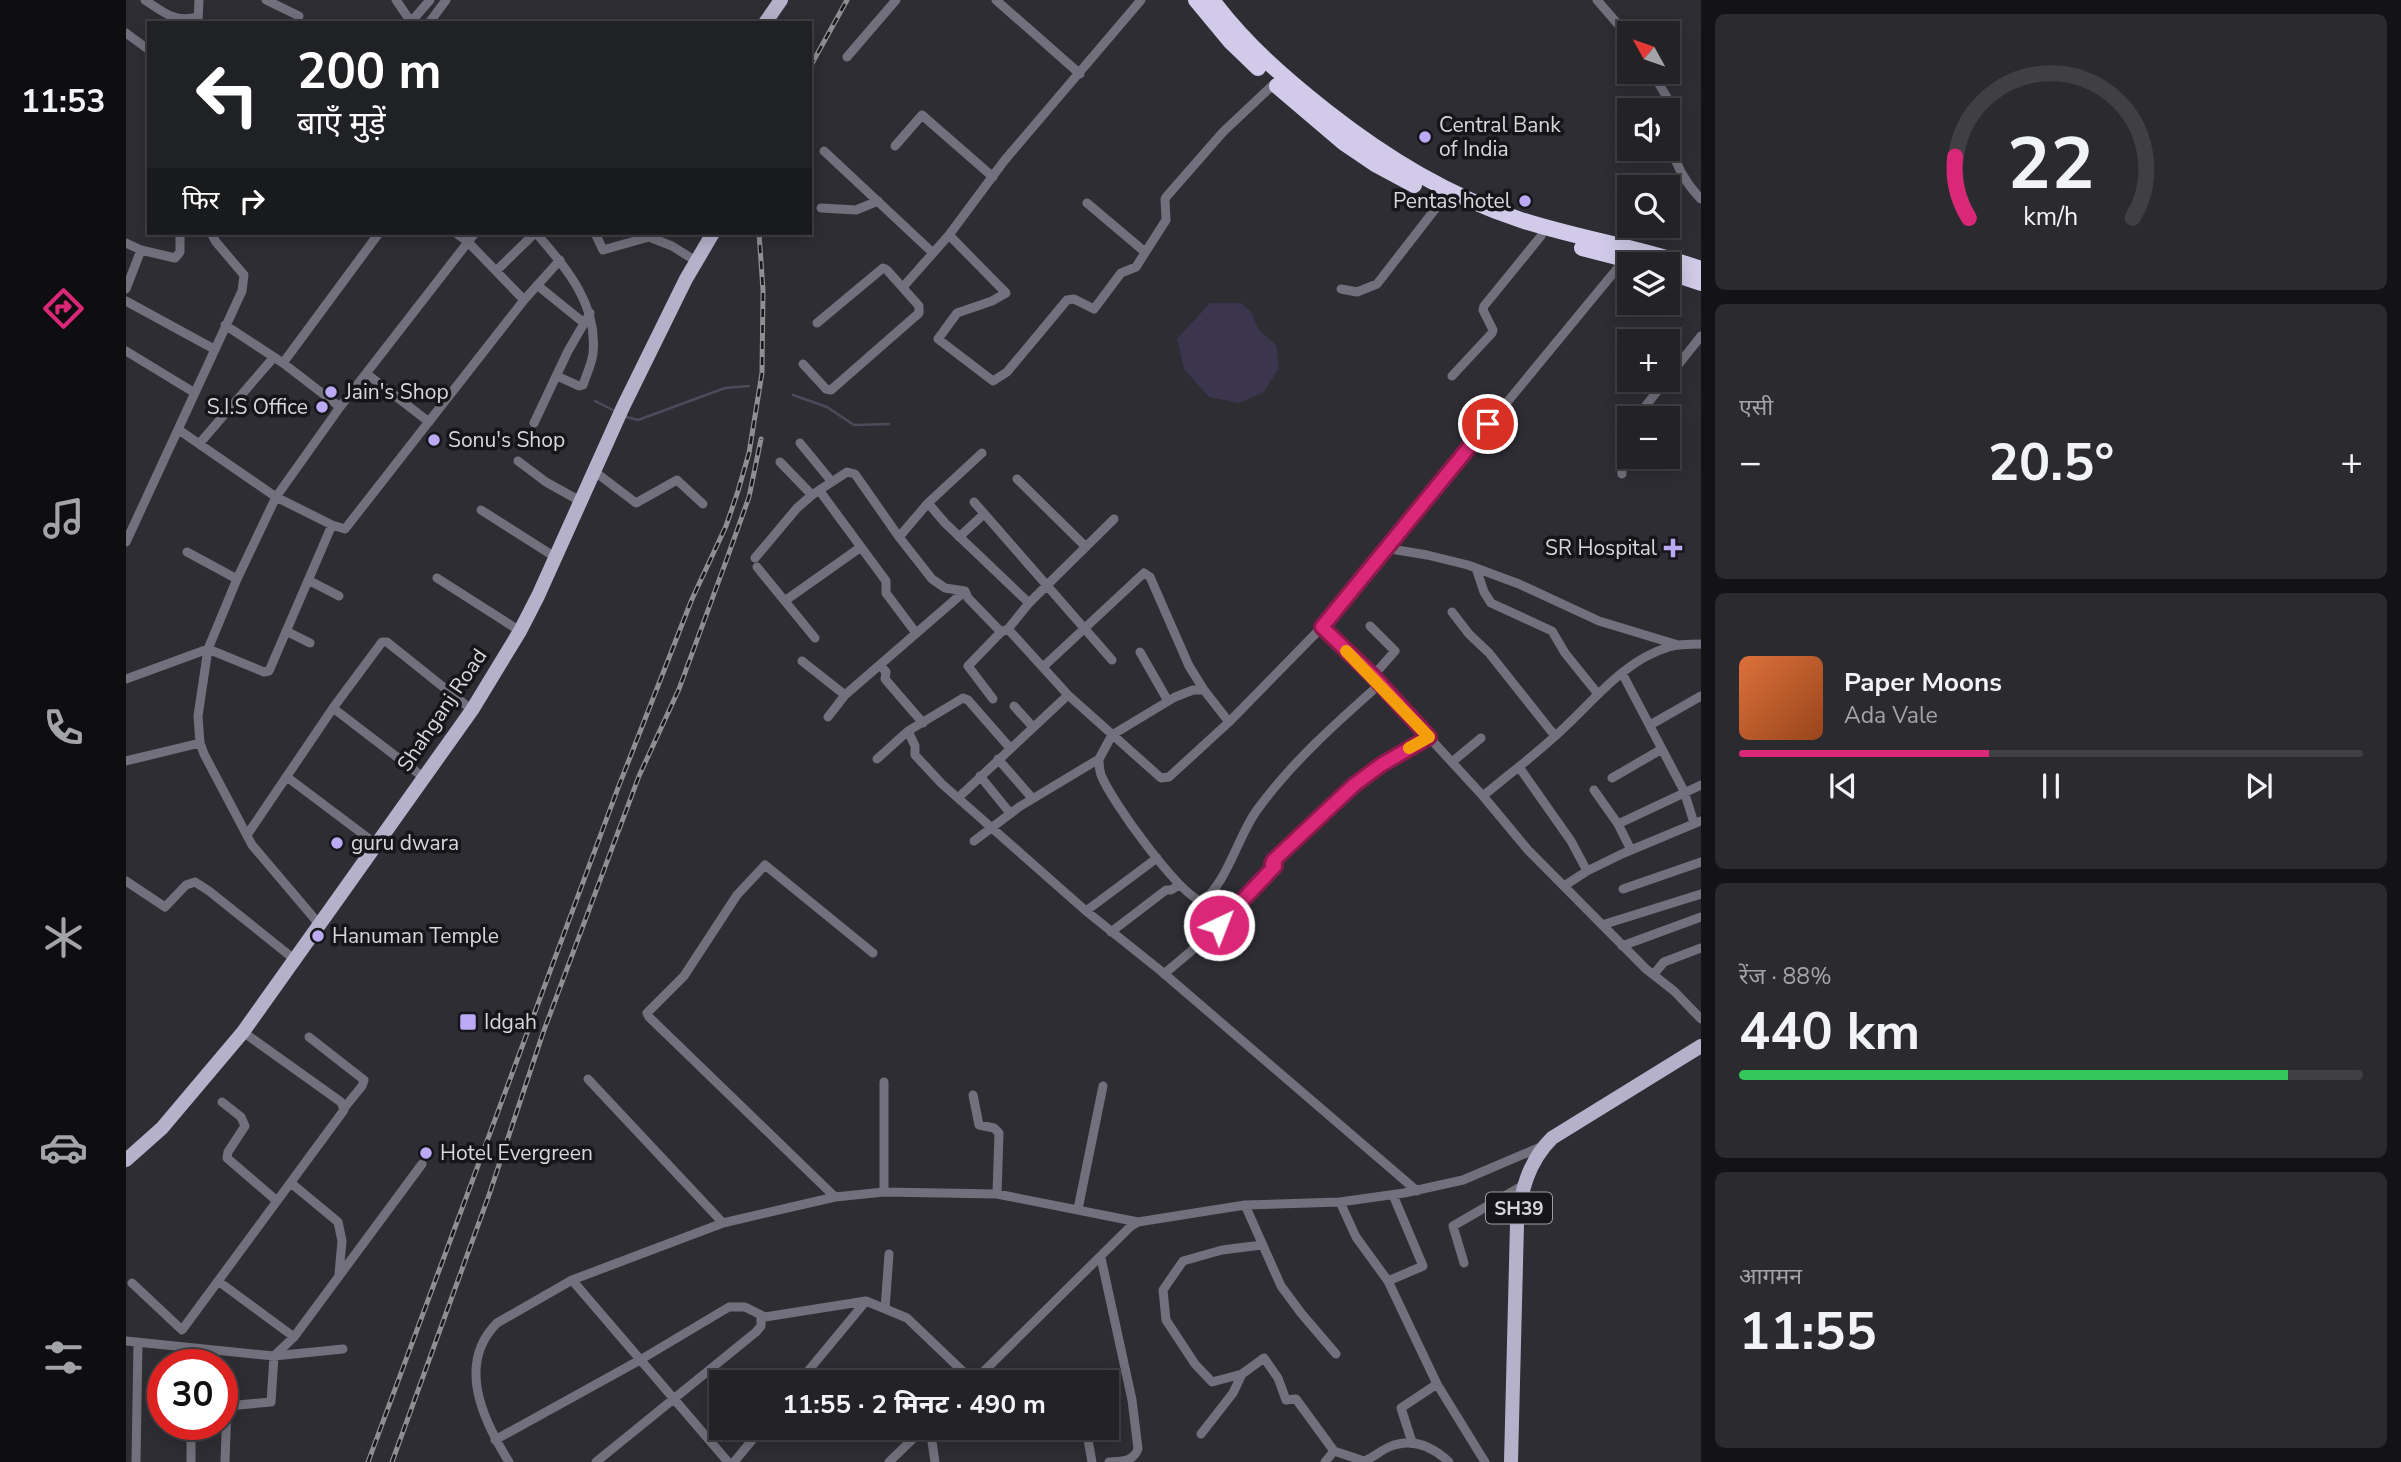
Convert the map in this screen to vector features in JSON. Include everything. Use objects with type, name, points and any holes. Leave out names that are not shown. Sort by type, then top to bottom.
[{"type":"highway","points":[[1196,0],[1230,41],[1275,83],[1375,164],[1443,199],[1512,228],[1617,257]]},
{"type":"highway","points":[[1212,0],[1257,53],[1282,77],[1367,143],[1448,192],[1521,220],[1633,248],[1701,269]]},
{"type":"highway","points":[[1680,276],[1701,283]]},
{"type":"main road","points":[[766,21],[781,0]]},
{"type":"main road","name":"Shahganj Road","points":[[126,1160],[162,1128],[243,1032],[472,710],[520,631],[623,407],[696,261],[712,235]]},
{"type":"main road","name":"SH39","points":[[1511,1462],[1517,1224],[1522,1186],[1530,1167],[1552,1138],[1701,1046]]},
{"type":"street","points":[[145,0],[176,19],[185,20],[197,20],[199,0]]},
{"type":"street","points":[[266,0],[299,16]]},
{"type":"street","points":[[396,0],[410,21]]},
{"type":"street","points":[[412,21],[432,5],[446,0]]},
{"type":"street","points":[[847,57],[896,0]]},
{"type":"street","points":[[996,0],[1080,74]]},
{"type":"street","points":[[903,287],[949,235],[1034,125],[1141,0]]},
{"type":"street","points":[[1597,0],[1617,23]]},
{"type":"street","points":[[126,28],[147,48]]},
{"type":"street","points":[[949,235],[1006,293],[992,301],[957,313],[938,339],[992,382],[1007,372],[1067,300],[1074,299],[1094,309],[1121,273],[1136,267],[1167,220],[1167,196],[1223,132],[1275,83]]},
{"type":"street","points":[[1661,84],[1675,114],[1677,136],[1670,144],[1676,162],[1686,183],[1701,199]]},
{"type":"street","points":[[895,146],[922,115],[993,177]]},
{"type":"street","points":[[824,151],[933,253]]},
{"type":"street","points":[[1340,289],[1357,292],[1377,284],[1443,199]]},
{"type":"street","points":[[821,208],[856,210],[878,201]]},
{"type":"street","points":[[1087,203],[1145,252]]},
{"type":"street","points":[[126,243],[141,250],[174,258],[180,252],[180,235]]},
{"type":"street","points":[[126,542],[242,291],[244,275],[212,235]]},
{"type":"street","points":[[283,363],[378,235]]},
{"type":"street","points":[[459,235],[524,300]]},
{"type":"street","points":[[319,925],[256,850],[210,767],[200,743],[199,702],[208,649],[237,579],[276,497],[340,407],[473,235]]},
{"type":"street","points":[[496,271],[534,235]]},
{"type":"street","points":[[538,235],[560,260],[583,295],[590,313],[593,353],[583,385],[579,386],[557,376]]},
{"type":"street","points":[[596,235],[603,250],[649,237],[672,246],[696,261]]},
{"type":"street","points":[[1452,376],[1491,335],[1493,331],[1483,310],[1484,306],[1541,236]]},
{"type":"street","points":[[126,289],[141,250]]},
{"type":"street","points":[[179,430],[276,497],[341,529],[346,528],[524,300],[560,260]]},
{"type":"street","points":[[803,364],[826,389],[833,388],[919,313],[919,306],[883,268],[817,323]]},
{"type":"street","points":[[965,591],[968,598],[1112,735],[1164,779],[1170,777],[1229,722],[1322,627],[1617,269]]},
{"type":"street","points":[[537,285],[584,323]]},
{"type":"street","points":[[126,301],[214,349]]},
{"type":"street","points":[[534,423],[590,313]]},
{"type":"street","points":[[225,325],[283,363],[340,407]]},
{"type":"street","points":[[1646,406],[1701,336]]},
{"type":"street","points":[[126,351],[195,393]]},
{"type":"street","points":[[199,444],[274,357]]},
{"type":"street","points":[[367,374],[429,422]]},
{"type":"street","points":[[800,443],[832,482]]},
{"type":"street","points":[[899,537],[928,503],[982,453]]},
{"type":"street","points":[[517,461],[546,482],[580,501]]},
{"type":"street","points":[[780,462],[816,492],[861,547],[886,581],[886,593],[916,633]]},
{"type":"street","points":[[1622,469],[1622,474]]},
{"type":"street","points":[[594,471],[636,503],[677,480],[703,504]]},
{"type":"street","points":[[815,638],[756,562],[797,508],[847,472],[855,474],[899,537],[937,583],[945,588],[965,591]]},
{"type":"street","points":[[1017,479],[1086,547]]},
{"type":"street","points":[[974,502],[1112,660]]},
{"type":"street","points":[[928,503],[959,537],[1029,603]]},
{"type":"street","points":[[481,510],[555,557]]},
{"type":"street","points":[[959,537],[984,514]]},
{"type":"street","points":[[993,699],[968,666],[1114,520]]},
{"type":"street","points":[[126,679],[208,649],[266,672],[270,670],[332,525]]},
{"type":"street","points":[[786,600],[861,547]]},
{"type":"street","points":[[1385,548],[1427,555],[1476,568],[1599,621],[1678,645]]},
{"type":"street","points":[[187,552],[237,579]]},
{"type":"street","points":[[1476,568],[1484,592],[1491,603],[1549,628],[1598,694]]},
{"type":"street","points":[[1043,667],[1140,575],[1146,573],[1168,615],[1189,666],[1229,722]]},
{"type":"street","points":[[437,578],[520,631]]},
{"type":"street","points":[[308,580],[339,596]]},
{"type":"street","points":[[828,717],[845,695],[965,591]]},
{"type":"street","points":[[1452,612],[1469,634],[1489,653],[1555,736]]},
{"type":"street","points":[[1370,626],[1395,651],[1373,676]]},
{"type":"street","points":[[1322,627],[1373,676],[1483,796],[1528,850],[1646,970],[1654,974],[1701,1019]]},
{"type":"street","points":[[286,631],[310,643]]},
{"type":"street","points":[[247,835],[379,644],[385,641],[472,710]]},
{"type":"street","points":[[1483,796],[1640,660],[1678,645],[1701,644]]},
{"type":"street","points":[[1140,652],[1168,701]]},
{"type":"street","points":[[802,661],[845,695]]},
{"type":"street","points":[[880,665],[886,672],[886,680],[923,723]]},
{"type":"street","points":[[1564,886],[1587,871],[1698,822],[1622,673]]},
{"type":"street","points":[[1099,759],[1102,777],[1113,796],[1157,858],[1179,885],[1199,901],[1204,901],[1236,851],[1252,817],[1268,796],[1333,726],[1380,684]]},
{"type":"street","points":[[974,841],[1032,798],[1099,759],[1112,735],[1168,701],[1193,690],[1204,690]]},
{"type":"street","points":[[959,797],[1068,695]]},
{"type":"street","points":[[1650,725],[1701,696]]},
{"type":"street","points":[[877,759],[908,731],[965,698],[1010,748]]},
{"type":"street","points":[[1014,706],[1033,727]]},
{"type":"street","points":[[333,708],[423,777]]},
{"type":"street","points":[[908,731],[915,747],[915,756],[990,828],[1417,1191]]},
{"type":"street","points":[[1164,974],[1203,941],[1275,866],[1273,861],[1345,791],[1381,765],[1429,737]]},
{"type":"street","points":[[1452,762],[1481,738]]},
{"type":"street","points":[[126,761],[200,743]]},
{"type":"street","points":[[1612,778],[1662,749]]},
{"type":"street","points":[[998,759],[1032,798]]},
{"type":"street","points":[[1519,767],[1571,841],[1587,871]]},
{"type":"street","points":[[980,776],[1010,813]]},
{"type":"street","points":[[287,777],[376,844]]},
{"type":"street","points":[[1618,824],[1701,785]]},
{"type":"street","points":[[1594,790],[1618,824],[1631,850]]},
{"type":"street","points":[[1086,911],[1157,858]]},
{"type":"street","points":[[1623,889],[1701,862]]},
{"type":"street","points":[[835,1197],[647,1013],[684,976],[737,895],[765,865],[873,953]]},
{"type":"street","points":[[126,881],[165,907],[186,885],[195,883],[209,891],[294,959]]},
{"type":"street","points":[[1111,932],[1166,890],[1179,885]]},
{"type":"street","points":[[1602,925],[1701,894]]},
{"type":"street","points":[[1622,946],[1701,917]]},
{"type":"street","points":[[1654,974],[1664,962],[1701,948]]},
{"type":"street","points":[[243,1032],[345,1107]]},
{"type":"street","points":[[132,1283],[182,1330],[362,1086],[363,1080],[309,1037]]},
{"type":"street","points":[[588,1079],[723,1223]]},
{"type":"street","points":[[884,1082],[884,1192]]},
{"type":"street","points":[[1078,1209],[1104,1086]]},
{"type":"street","points":[[973,1095],[979,1125],[994,1128],[999,1133],[998,1194]]},
{"type":"street","points":[[222,1102],[241,1117],[245,1126],[227,1158],[277,1201]]},
{"type":"street","points":[[986,1370],[1138,1222],[1245,1205],[1340,1202],[1417,1191],[1463,1180],[1545,1145]]},
{"type":"street","points":[[225,1462],[227,1406],[271,1402],[274,1356],[294,1338],[422,1164]]},
{"type":"street","points":[[290,1183],[338,1222],[342,1241],[339,1276]]},
{"type":"street","points":[[1464,1263],[1453,1226],[1522,1186]]},
{"type":"street","points":[[509,1462],[495,1440],[475,1385],[478,1350],[497,1323],[572,1280],[723,1223],[835,1197],[884,1192],[998,1194],[1138,1222]]},
{"type":"street","points":[[1388,1281],[1423,1266],[1393,1195]]},
{"type":"street","points":[[1340,1202],[1356,1237],[1388,1281],[1437,1384],[1485,1462]]},
{"type":"street","points":[[1245,1205],[1282,1286],[1336,1354]]},
{"type":"street","points":[[1262,1245],[1222,1250],[1183,1261],[1163,1290],[1167,1320],[1181,1345],[1208,1380],[1216,1381],[1242,1374],[1264,1358],[1278,1378],[1286,1400],[1296,1399],[1334,1451],[1364,1461],[1388,1448],[1412,1443],[1434,1449],[1449,1462]]},
{"type":"street","points":[[885,1309],[889,1254]]},
{"type":"street","points":[[1101,1258],[1132,1400],[1138,1449],[1128,1461],[1110,1462]]},
{"type":"street","points":[[572,1280],[729,1462]]},
{"type":"street","points":[[218,1281],[294,1338]]},
{"type":"street","points":[[495,1440],[729,1307],[745,1307],[761,1316],[866,1301],[907,1318],[961,1370]]},
{"type":"street","points":[[809,1370],[866,1301]]},
{"type":"street","points":[[596,1462],[756,1332],[761,1326],[761,1316]]},
{"type":"street","points":[[126,1341],[274,1356],[344,1349]]},
{"type":"street","points":[[135,1462],[138,1342]]},
{"type":"street","points":[[1201,1434],[1233,1393],[1242,1374]]},
{"type":"street","points":[[1412,1443],[1401,1408],[1437,1384]]},
{"type":"street","points":[[191,1440],[191,1462]]},
{"type":"street","points":[[734,1462],[752,1440]]},
{"type":"street","points":[[889,1462],[912,1440]]},
{"type":"street","points":[[932,1440],[935,1462]]},
{"type":"street","points":[[1088,1440],[1092,1462]]},
{"type":"street","points":[[1325,1462],[1334,1451]]},
{"type":"shaded area","points":[[1210,303],[1241,303],[1251,312],[1258,329],[1276,345],[1279,368],[1264,392],[1239,403],[1209,397],[1184,369],[1177,339]]},
{"type":"waterway","points":[[626,417],[638,420],[725,388],[749,386]]},
{"type":"waterway","points":[[793,395],[827,407],[854,425],[889,424]]},
{"type":"waterway","points":[[595,401],[617,412]]},
{"type":"railway","points":[[812,63],[847,0]]},
{"type":"railway","points":[[368,1462],[618,788],[692,599],[726,526],[738,491],[749,453],[762,373],[763,290],[759,235]]},
{"type":"railway","points":[[392,1462],[489,1195],[543,1033],[639,776],[679,689],[725,564],[749,497],[761,439]]},
{"type":"slow traffic","points":[[1346,651],[1429,737],[1409,748]]},
{"type":"place","name":"Central Bank of India","points":[[1425,137]]},
{"type":"place","name":"Pentas hotel","points":[[1525,201]]},
{"type":"place","name":"Jain's Shop","points":[[331,392]]},
{"type":"place","name":"S.I.S Office","points":[[322,407]]},
{"type":"place","name":"Sonu's Shop","points":[[434,440]]},
{"type":"place","name":"SR Hospital","points":[[1673,548]]},
{"type":"place","name":"guru dwara","points":[[337,843]]},
{"type":"place","name":"Hanuman Temple","points":[[318,936]]},
{"type":"place","name":"Idgah","points":[[468,1022]]},
{"type":"place","name":"Hotel Evergreen","points":[[426,1153]]},
{"type":"route","points":[[1219,925],[1275,866],[1273,861],[1345,791],[1381,765],[1429,737],[1373,676],[1322,627],[1488,424]]}]
